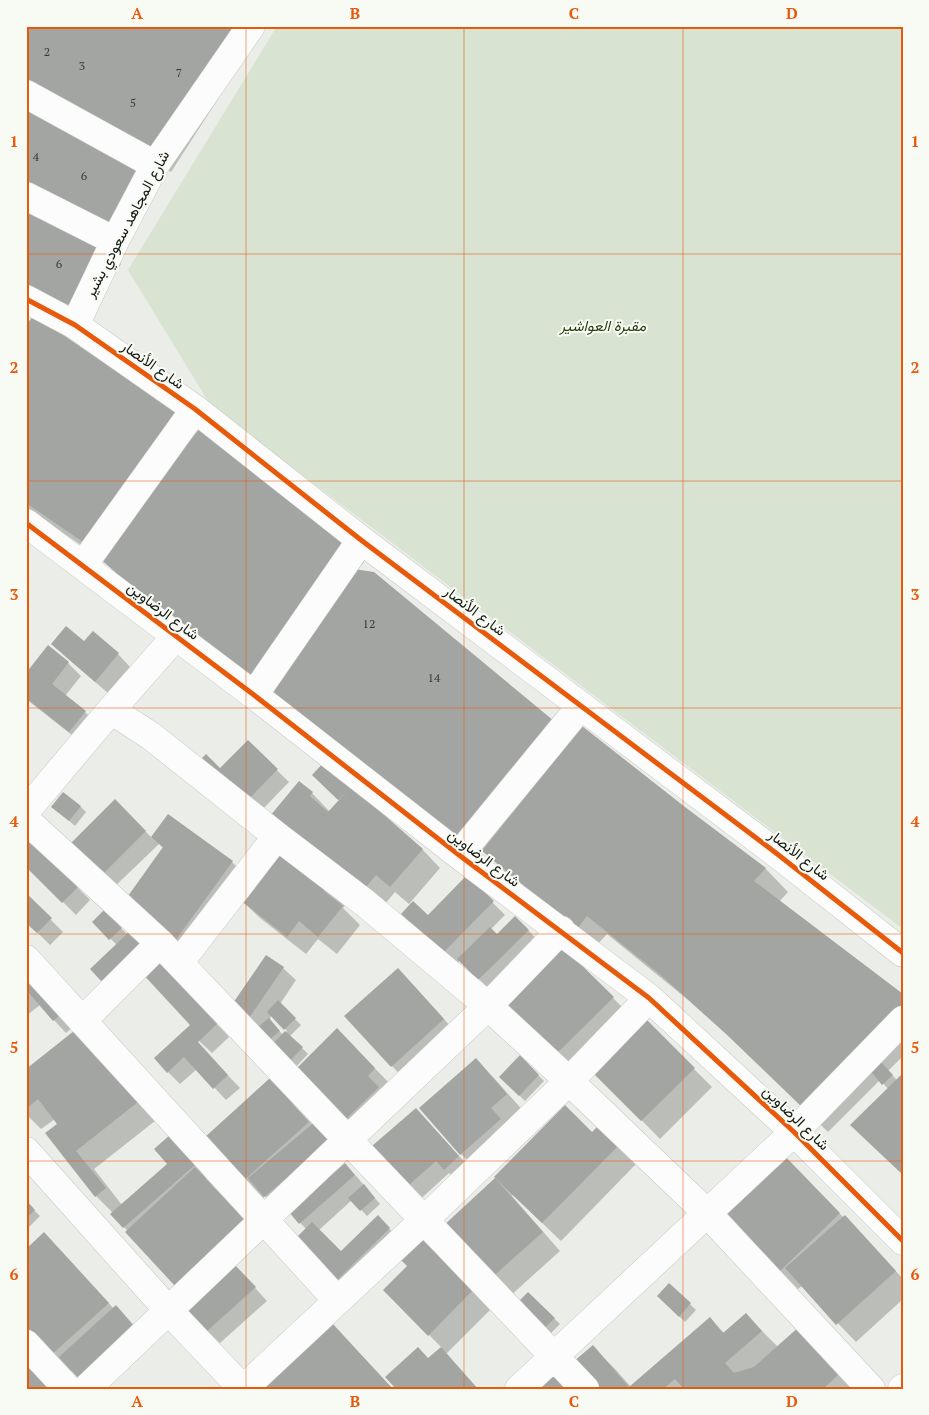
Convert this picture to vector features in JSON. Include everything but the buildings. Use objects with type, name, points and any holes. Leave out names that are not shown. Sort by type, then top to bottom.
[{"type":"street","name":"شارع المجاهد سعودي بشير","points":[[75,325],[115,241],[155,165],[251,26]]},
{"type":"street","points":[[26,94],[155,165]]},
{"type":"street","points":[[26,196],[115,241]]},
{"type":"street","name":"شارع الأنصار","points":[[28,303],[75,325],[196,409],[361,540],[776,853],[903,953]]},
{"type":"street","points":[[83,565],[196,409]]},
{"type":"street","name":"شارع الرضاوين","points":[[28,528],[83,565],[459,855],[649,998],[794,1132],[903,1241]]},
{"type":"street","points":[[254,695],[361,540]]},
{"type":"street","points":[[26,811],[176,636]]},
{"type":"street","points":[[459,855],[580,706]]},
{"type":"street","points":[[111,710],[152,736],[277,836],[365,903],[488,1006],[569,1080],[707,1213],[871,1389]]},
{"type":"street","points":[[26,820],[160,943],[585,1389]]},
{"type":"street","points":[[179,963],[277,836]]},
{"type":"street","points":[[86,1389],[488,1006],[561,930]]},
{"type":"street","points":[[82,1021],[160,943]]},
{"type":"street","points":[[26,959],[337,1300]]},
{"type":"street","points":[[26,1151],[168,1310],[243,1389],[424,1220],[569,1080],[649,998]]},
{"type":"street","points":[[519,1389],[794,1132],[903,1020]]},
{"type":"street","points":[[26,1344],[68,1389]]},
{"type":"green space","name":"مقبرة العواشير","points":[[277,26],[903,26],[903,929],[211,406],[128,270]]},
{"type":"cycle path","points":[[26,299],[75,325],[195,409],[361,540],[776,853],[903,953]]},
{"type":"cycle path","points":[[26,523],[649,998],[794,1132],[903,1241]]}]
